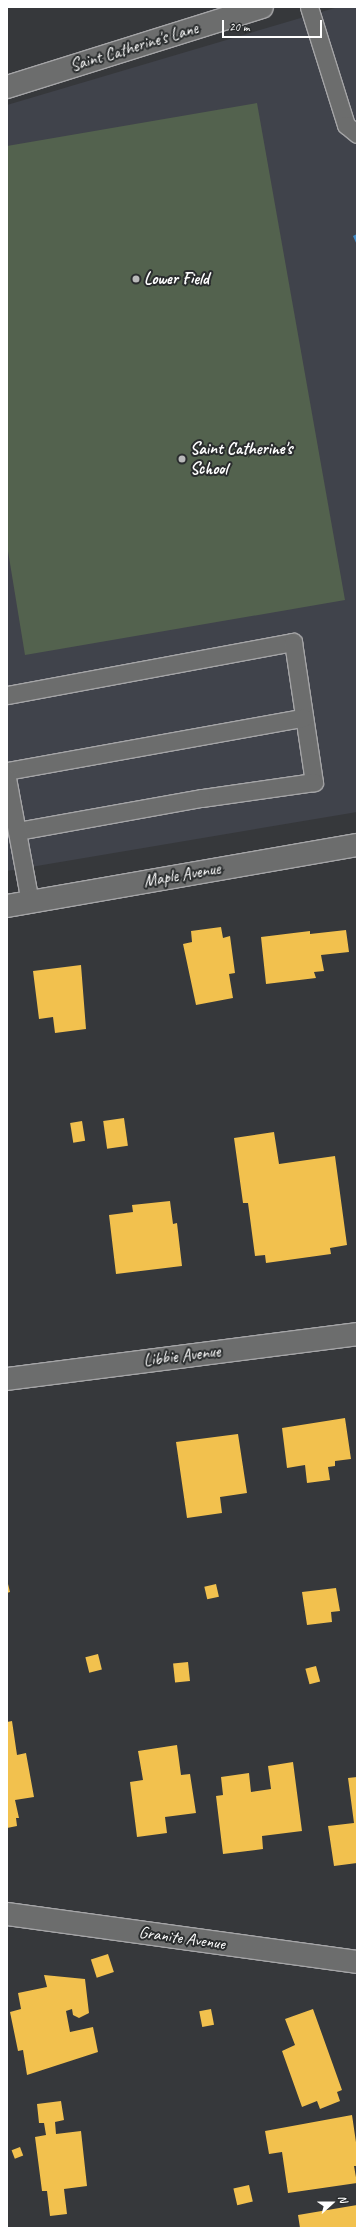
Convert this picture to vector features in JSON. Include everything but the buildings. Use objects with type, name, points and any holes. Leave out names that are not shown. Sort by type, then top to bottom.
[{"type":"street","name":"Saint Catherine's Lane","points":[[7,87],[262,7]]},
{"type":"street","name":"Maple Avenue","points":[[7,906],[357,845]]},
{"type":"street","name":"Libbie Avenue","points":[[7,1379],[357,1334]]},
{"type":"street","name":"Granite Avenue","points":[[7,1914],[357,1962]]},
{"type":"lane","points":[[309,7],[346,125],[357,134]]},
{"type":"lane","points":[[7,695],[293,642],[303,718],[314,782],[201,798],[17,832]]},
{"type":"lane","points":[[7,771],[303,718]]},
{"type":"lane","points":[[7,778],[30,902]]},
{"type":"shaded area","name":"Saint Catherine's School","points":[[338,7],[357,7],[357,812],[7,871],[7,105]]},
{"type":"green space","name":"Lower Field","points":[[257,103],[345,600],[25,655],[7,545],[7,146]]},
{"type":"place","name":"Lower Field","points":[[136,279]]},
{"type":"place","name":"Saint Catherine's School","points":[[182,459]]}]
